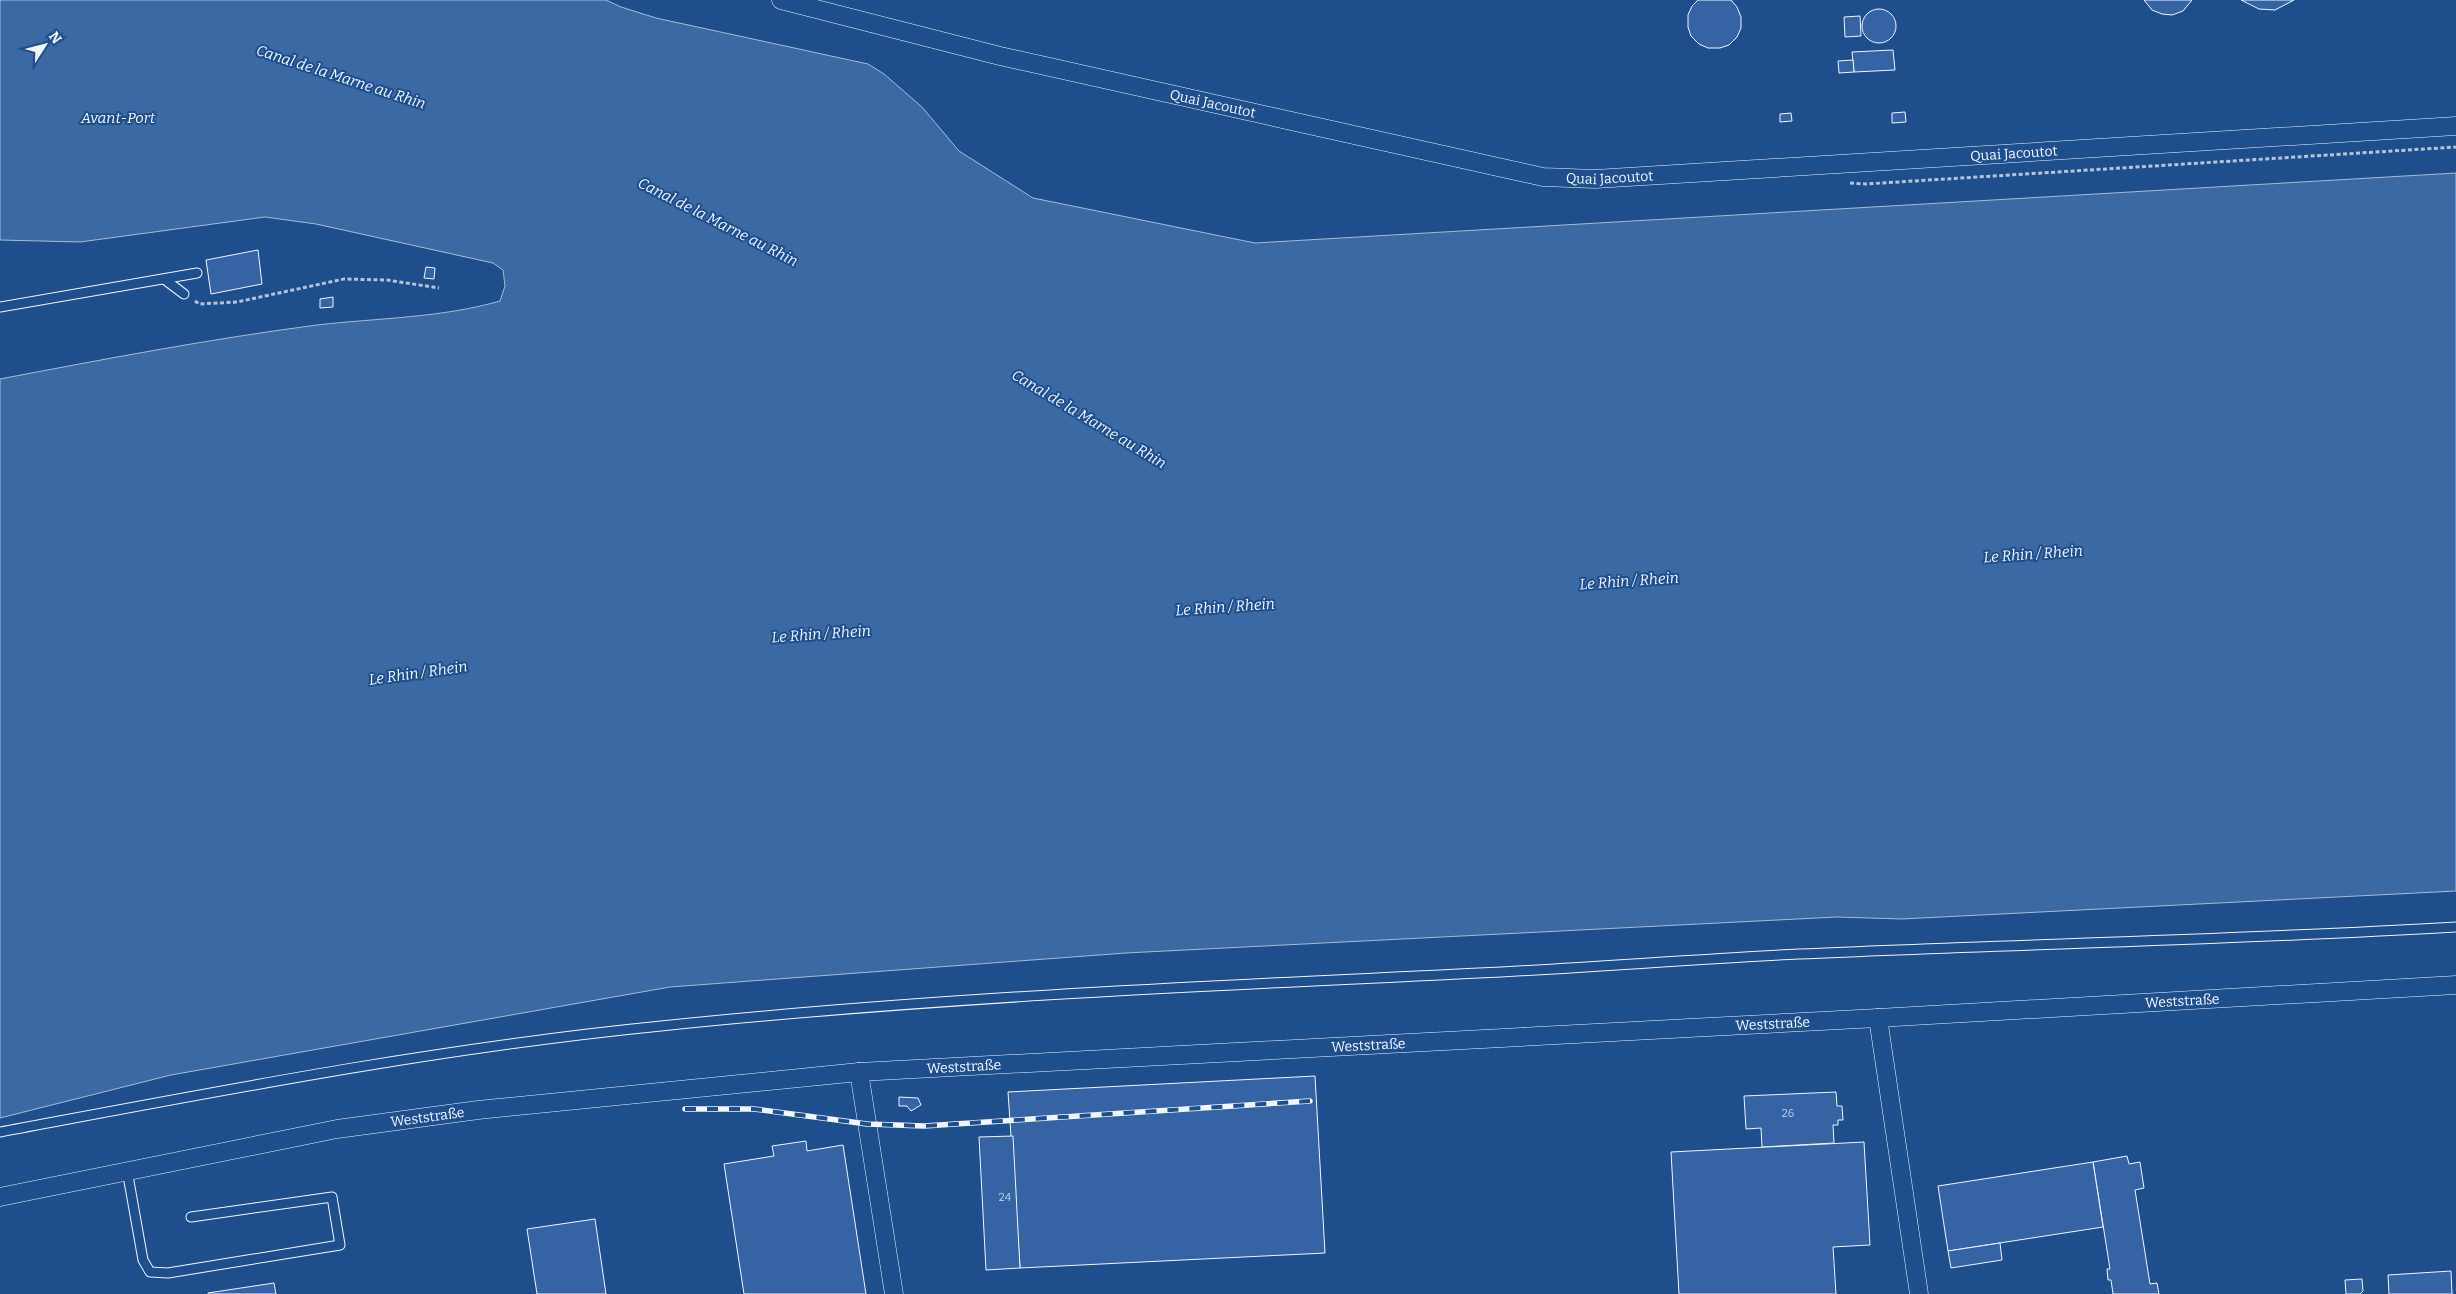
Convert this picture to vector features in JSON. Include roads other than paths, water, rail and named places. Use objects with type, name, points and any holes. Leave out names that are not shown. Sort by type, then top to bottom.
[{"type":"street","name":"Quai Jacoutot","points":[[781,0],[833,7],[1000,56],[1521,174],[1562,179],[1625,177],[2456,126]]},
{"type":"street","name":"Weststraße","points":[[0,1197],[337,1129],[460,1113],[859,1072],[1878,1018],[2456,985]]},
{"type":"street","points":[[1878,1018],[1903,1150],[1919,1294]]},
{"type":"street","points":[[859,1072],[894,1294]]},
{"type":"lane","points":[[0,307],[196,273]]},
{"type":"lane","points":[[164,279],[184,294]]},
{"type":"lane","points":[[0,1132],[224,1090],[411,1059],[654,1026],[843,1008],[1223,985],[1532,971],[1797,954],[2314,936],[2456,927]]},
{"type":"lane","points":[[127,1170],[143,1260],[150,1272],[168,1273],[340,1245],[332,1197],[191,1217]]},
{"type":"water","points":[[0,0],[606,0],[621,7],[656,18],[868,64],[884,74],[922,107],[959,151],[1033,198],[1255,243],[2456,173],[2456,891],[1902,919],[1837,917],[1126,953],[670,987],[171,1075],[0,1118],[0,379],[237,337],[317,325],[409,317],[478,307],[500,301],[505,286],[503,270],[493,263],[316,224],[265,217],[80,242],[0,240]]},
{"type":"railway","points":[[685,1109],[754,1109],[867,1124],[924,1126],[1310,1101]]},
{"type":"water label","name":"Canal de la Marne au Rhin","points":[[341,77]]},
{"type":"water label","name":"Avant-Port","points":[[118,118]]},
{"type":"water label","name":"Canal de la Marne au Rhin","points":[[718,222]]},
{"type":"water label","name":"Canal de la Marne au Rhin","points":[[1089,419]]},
{"type":"water label","name":"Le Rhin / Rhein","points":[[2033,554]]},
{"type":"water label","name":"Le Rhin / Rhein","points":[[1629,581]]},
{"type":"water label","name":"Le Rhin / Rhein","points":[[1225,607]]},
{"type":"water label","name":"Le Rhin / Rhein","points":[[821,634]]},
{"type":"water label","name":"Le Rhin / Rhein","points":[[418,673]]}]
